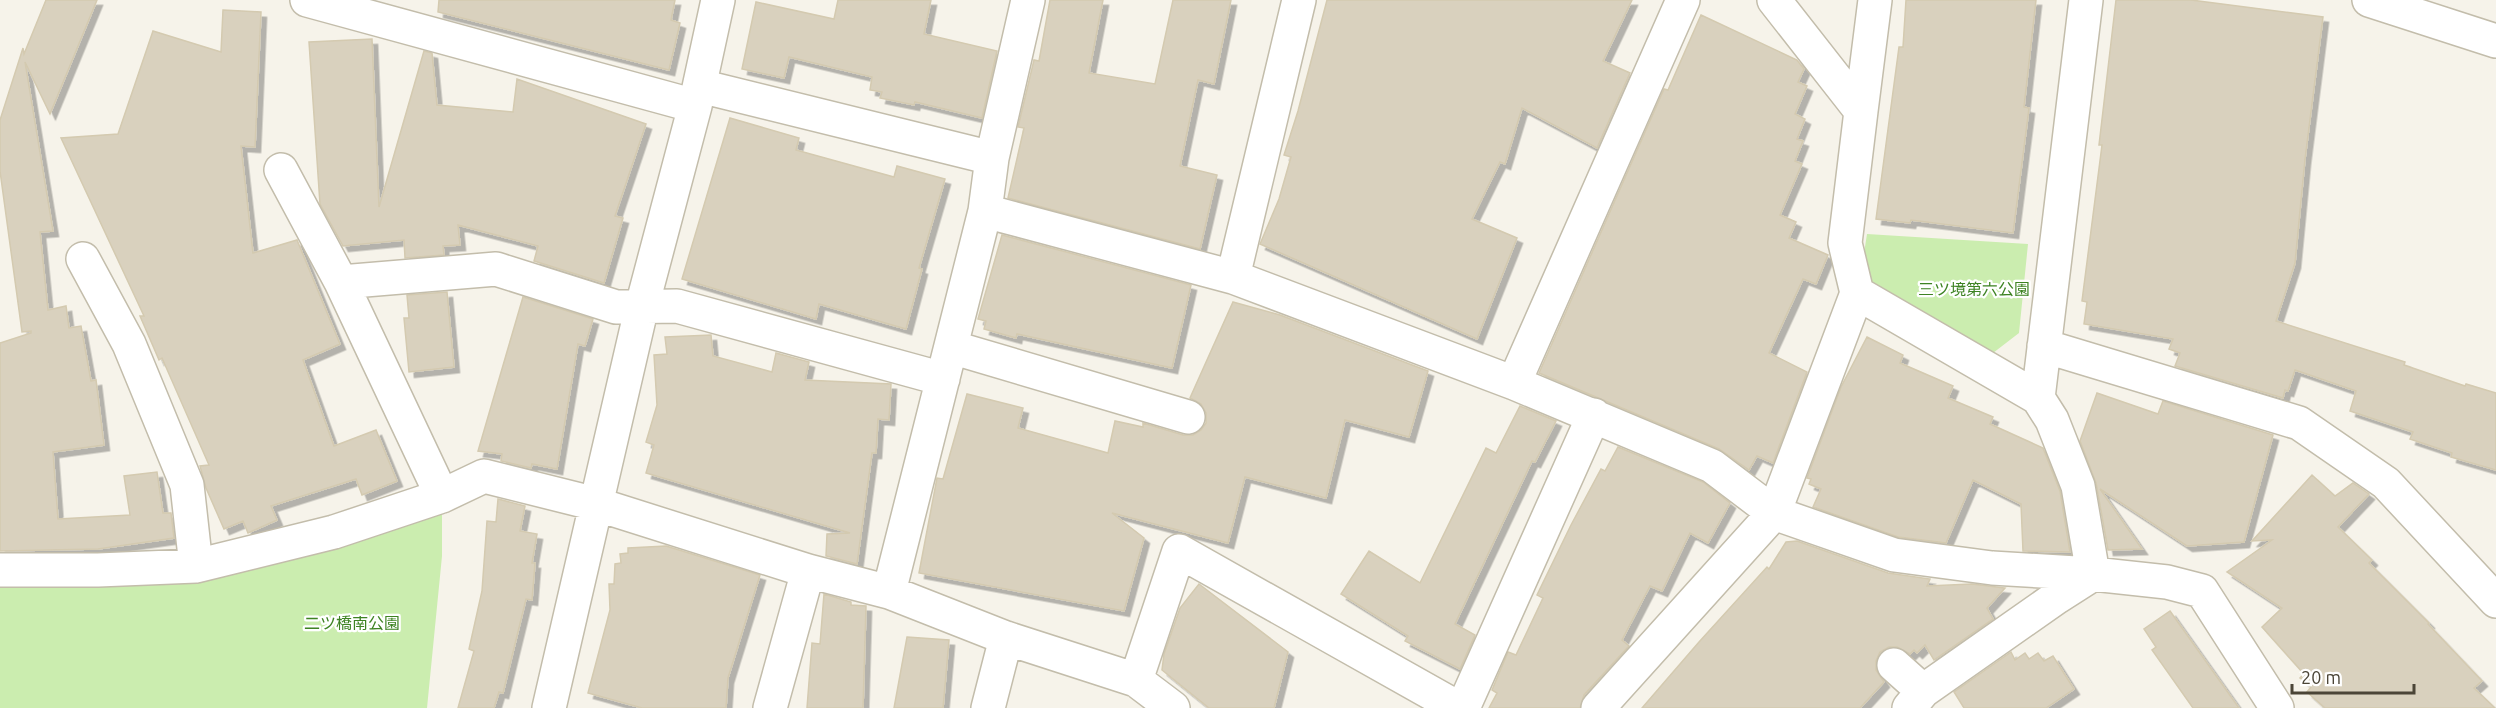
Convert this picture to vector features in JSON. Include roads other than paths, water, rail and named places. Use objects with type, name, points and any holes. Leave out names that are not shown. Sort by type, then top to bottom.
[{"type":"street","points":[[307,0],[698,96],[992,158]]},
{"type":"street","points":[[549,708],[642,306],[698,96],[718,0]]},
{"type":"street","points":[[889,592],[985,211],[992,158],[1028,0]]},
{"type":"street","points":[[1233,278],[1299,0]]},
{"type":"street","points":[[1514,383],[1683,0]]},
{"type":"street","points":[[1774,0],[1861,111]]},
{"type":"street","points":[[1598,708],[1774,513],[1857,293],[1845,243],[1875,0]]},
{"type":"street","points":[[2038,398],[2086,0]]},
{"type":"street","points":[[2369,0],[2496,41]]},
{"type":"street","points":[[281,170],[341,282],[442,496]]},
{"type":"street","points":[[985,211],[1233,278],[1514,383],[1712,466],[1774,513],[1894,555],[1992,568],[2093,574],[2167,582],[2202,591],[2277,708]]},
{"type":"street","points":[[83,259],[129,344],[188,485],[196,566]]},
{"type":"street","points":[[341,282],[496,269],[616,307],[677,306],[943,379]]},
{"type":"street","points":[[1857,293],[2038,398],[2052,420],[2078,486],[2093,574]]},
{"type":"street","points":[[951,346],[1188,417]]},
{"type":"street","points":[[2044,346],[2299,423],[2386,483],[2496,601]]},
{"type":"street","points":[[1463,708],[1594,415]]},
{"type":"street","points":[[0,570],[98,570],[196,566],[334,532],[442,496],[484,476],[596,504],[808,571],[889,592],[1006,638],[1136,680],[1173,708]]},
{"type":"street","points":[[1136,680],[1179,551],[1458,708]]},
{"type":"street","points":[[770,708],[808,571]]},
{"type":"street","points":[[1894,665],[1916,700],[2057,597],[2093,574]]},
{"type":"street","points":[[988,708],[1006,638]]},
{"type":"park label","name":"三ツ境第六公園","points":[[1974,289]]},
{"type":"park label","name":"二ツ橋南公園","points":[[352,623]]}]
